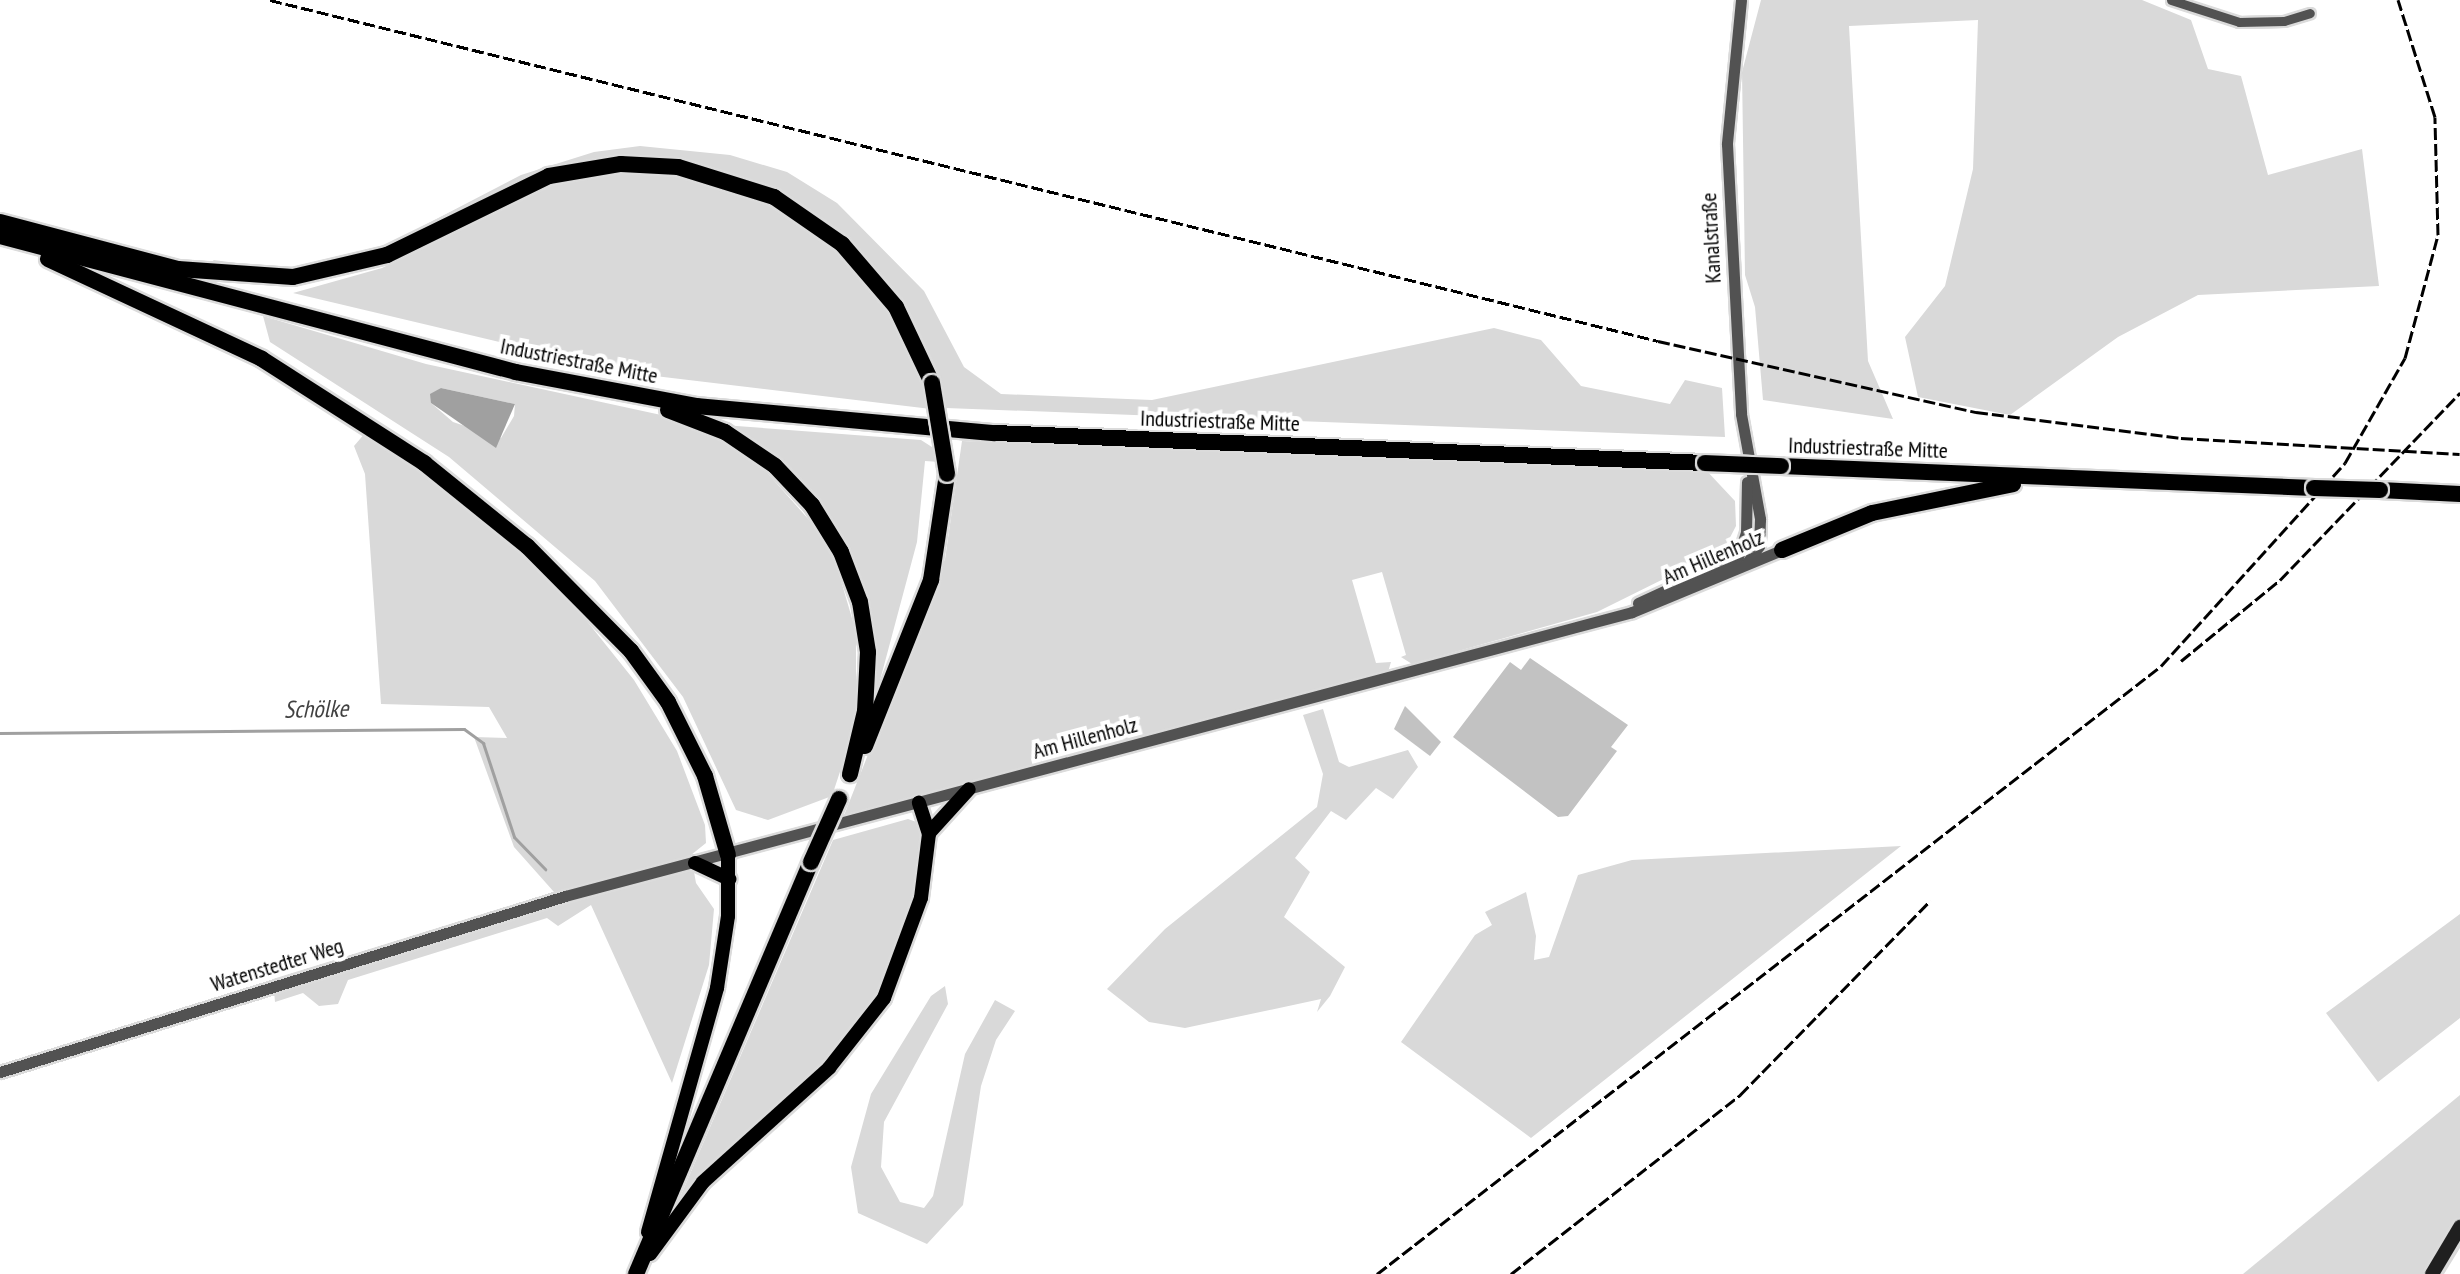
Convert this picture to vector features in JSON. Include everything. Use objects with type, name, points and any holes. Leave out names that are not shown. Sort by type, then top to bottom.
[{"type":"highway","points":[[0,222],[178,269],[276,277],[330,272],[387,255],[549,176],[621,164],[678,167],[764,193],[842,244],[896,307],[932,383],[947,474],[941,543],[920,617],[811,862],[636,1274]]},
{"type":"highway","name":"Industriestraße Mitte","points":[[0,236],[389,341],[616,392],[903,428],[2460,494]]},
{"type":"highway","points":[[35,247],[49,260],[234,344],[340,406],[424,463],[527,546],[631,651],[668,702],[705,776],[728,855]]},
{"type":"highway","points":[[616,392],[690,417],[750,447],[800,490],[833,536],[857,593],[868,652],[865,711],[850,774]]},
{"type":"highway","points":[[1782,550],[1872,513],[1947,494],[2102,479]]},
{"type":"main road","points":[[929,834],[969,789]]},
{"type":"main road","points":[[636,1274],[711,1172],[829,1068],[873,1015],[915,922],[929,834],[919,803]]},
{"type":"main road","points":[[636,1274],[717,988],[729,879],[728,855]]},
{"type":"main road","points":[[695,863],[729,879]]},
{"type":"main road","points":[[2432,1274],[2460,1227]]},
{"type":"street","name":"Kanalstraße","points":[[1741,0],[1727,144],[1748,474],[1759,546]]},
{"type":"street","points":[[2171,0],[2239,22],[2284,21],[2310,13]]},
{"type":"street","name":"Kanalstraße","points":[[1746,533],[1748,474]]},
{"type":"street","points":[[1746,533],[1759,546],[1782,550]]},
{"type":"street","name":"Am Hillenholz","points":[[1614,615],[1732,562],[1746,533]]},
{"type":"street","points":[[1743,567],[1759,546]]},
{"type":"street","name":"Am Hillenholz","points":[[565,896],[728,855],[1614,615],[1782,550]]},
{"type":"street","name":"Watenstedter Weg","points":[[0,1072],[565,896]]},
{"type":"shaded area","points":[[1761,0],[2142,0],[2191,20],[2208,69],[2241,76],[2268,175],[2362,149],[2379,286],[2198,295],[2118,337],[2010,415],[1918,397],[1905,337],[1945,286],[1973,169],[1978,20],[1849,26],[1868,361],[1893,419],[1763,400],[1755,307],[1745,275],[1742,72]]},
{"type":"shaded area","points":[[640,146],[730,155],[787,172],[837,203],[924,291],[964,367],[1001,394],[1152,400],[1494,328],[1541,340],[1581,386],[1670,404],[1685,380],[1722,388],[1725,437],[946,408],[911,322],[860,253],[792,200],[691,164],[544,172],[397,245],[313,271],[217,266],[213,260],[285,269],[373,252],[521,175],[594,152]]},
{"type":"shaded area","points":[[610,172],[678,174],[755,197],[842,254],[870,281],[906,335],[931,409],[630,373],[293,293],[382,268],[546,186]]},
{"type":"shaded area","points":[[263,316],[426,364],[675,418],[755,459],[818,530],[837,567],[856,632],[856,723],[832,796],[768,820],[736,810],[683,697],[595,581],[449,457],[270,342]],"holes":[[[441,388],[515,404],[514,416],[501,438],[453,422],[431,403]]]},
{"type":"shaded area","points":[[441,388],[515,404],[496,448],[431,403],[430,394]]},
{"type":"shaded area","points":[[723,425],[921,440],[935,449],[940,462],[925,461],[917,542],[867,729],[873,690],[839,536]]},
{"type":"shaded area","points":[[366,432],[436,475],[554,580],[634,680],[677,751],[705,825],[706,843],[691,855],[696,883],[714,909],[709,965],[672,1083],[591,905],[558,926],[547,918],[348,980],[338,1004],[319,1006],[303,993],[275,1002],[273,979],[554,892],[514,847],[474,737],[507,738],[489,707],[381,704],[365,474],[354,446]]},
{"type":"shaded area","points":[[962,441],[1705,469],[1735,501],[1736,526],[1724,549],[1597,612],[1412,664],[1401,657],[1406,655],[1382,572],[1352,580],[1376,663],[1391,662],[1388,672],[843,818],[945,559]]},
{"type":"shaded area","points":[[1323,709],[1339,762],[1349,767],[1408,750],[1418,767],[1393,799],[1376,788],[1346,820],[1331,811],[1295,858],[1310,872],[1284,917],[1345,967],[1330,996],[1317,1012],[1321,999],[1185,1028],[1149,1022],[1107,989],[1165,929],[1317,807],[1323,774],[1303,715]]},
{"type":"shaded area","points":[[908,819],[922,824],[916,881],[908,926],[887,983],[840,1051],[726,1150],[678,1202],[833,840]]},
{"type":"shaded area","points":[[1901,846],[1531,1138],[1401,1042],[1475,935],[1492,925],[1485,912],[1526,892],[1536,936],[1534,960],[1549,957],[1578,875],[1632,860]]},
{"type":"shaded area","points":[[2460,914],[2460,1018],[2378,1082],[2326,1013]]},
{"type":"shaded area","points":[[945,986],[948,1004],[884,1122],[881,1167],[900,1202],[924,1208],[933,1196],[965,1054],[995,1000],[1015,1011],[996,1040],[981,1086],[963,1205],[927,1244],[858,1213],[851,1167],[871,1094],[931,996]]},
{"type":"shaded area","points":[[2460,1095],[2460,1248],[2444,1274],[2243,1274]]},
{"type":"building","points":[[1530,658],[1628,725],[1611,747],[1617,751],[1568,816],[1558,817],[1453,737],[1510,662],[1521,670]]},
{"type":"building","points":[[1405,706],[1441,742],[1430,756],[1394,729]]},
{"type":"waterway","name":"Schölke","points":[[0,733],[464,729],[483,743],[514,837],[545,869]]},
{"type":"railway","points":[[270,0],[1658,341],[1976,412],[2181,438],[2460,454]]},
{"type":"railway","points":[[1377,1274],[2161,666],[2345,463],[2405,358],[2438,235],[2435,117],[2398,0]]},
{"type":"railway","points":[[2181,661],[2280,580],[2460,393]]},
{"type":"railway","points":[[1511,1274],[1740,1095],[1930,901]]}]
